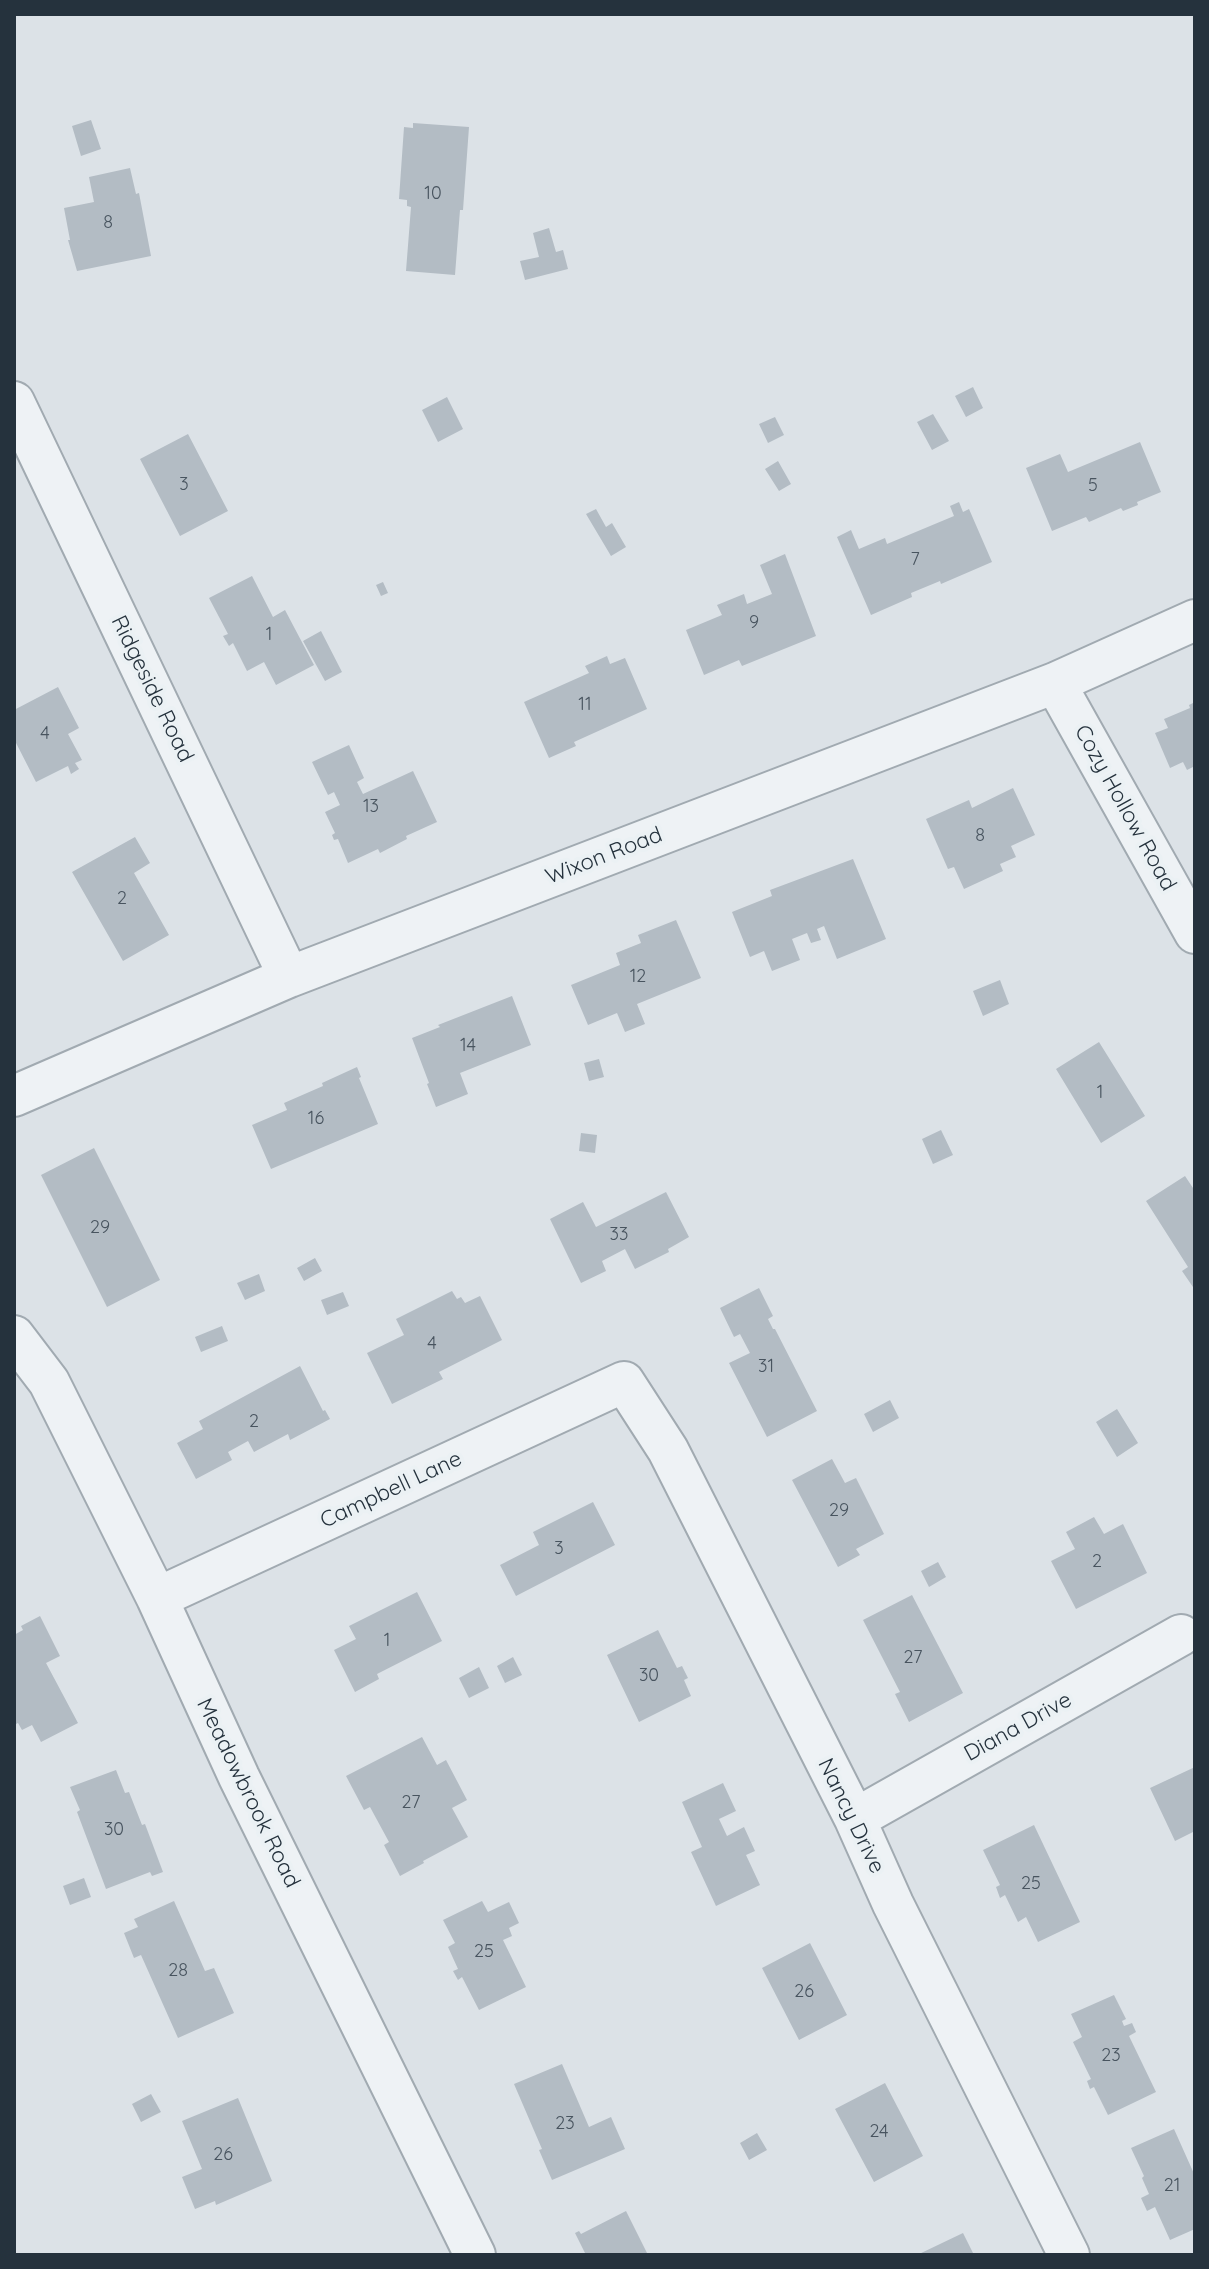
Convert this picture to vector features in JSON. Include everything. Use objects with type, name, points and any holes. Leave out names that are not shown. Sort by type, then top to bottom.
[{"type":"street","name":"Ridgeside Road","points":[[14,402],[289,977]]},
{"type":"street","name":"Wixon Road","points":[[14,1096],[289,977],[1055,683],[1195,620]]},
{"type":"street","name":"Cozy Hollow Road","points":[[1055,683],[1195,933]]},
{"type":"street","name":"Meadowbrook Road","points":[[14,1336],[49,1382],[157,1598],[239,1777],[475,2255]]},
{"type":"street","name":"Campbell Lane","points":[[157,1598],[624,1382]]},
{"type":"street","name":"Nancy Drive","points":[[624,1382],[668,1450],[855,1819],[893,1904],[1069,2255]]},
{"type":"street","name":"Diana Drive","points":[[855,1819],[1181,1635]]},
{"type":"building","points":[[91,120],[101,149],[81,156],[72,126]]},
{"type":"building","points":[[413,123],[469,127],[455,275],[406,271],[411,207],[407,206],[407,200],[399,199],[404,127],[413,128]]},
{"type":"building","points":[[130,168],[136,194],[139,193],[151,256],[77,271],[68,240],[64,208],[94,202],[89,177]]},
{"type":"building","points":[[549,228],[556,252],[563,250],[568,269],[525,280],[520,261],[539,257],[533,233]]},
{"type":"building","points":[[973,387],[983,408],[966,417],[955,396]]},
{"type":"building","points":[[447,397],[463,429],[438,442],[422,410]]},
{"type":"building","points":[[933,414],[949,441],[932,450],[917,422]]},
{"type":"building","points":[[775,417],[784,435],[768,443],[759,424]]},
{"type":"building","points":[[188,434],[228,511],[180,536],[140,459]]},
{"type":"building","points":[[1140,442],[1161,492],[1123,511],[1121,508],[1089,522],[1086,517],[1052,531],[1026,468],[1060,454],[1068,472]]},
{"type":"building","points":[[778,461],[791,484],[779,491],[765,469]]},
{"type":"building","points":[[959,502],[963,512],[969,509],[992,562],[911,593],[912,597],[871,615],[837,537],[851,530],[859,549],[885,538],[887,544],[954,516],[950,506]]},
{"type":"building","points":[[596,509],[606,527],[612,523],[626,547],[611,556],[586,514]]},
{"type":"building","points":[[785,554],[816,636],[742,666],[739,660],[704,675],[686,630],[722,615],[717,605],[744,594],[747,604],[772,594],[760,565]]},
{"type":"building","points":[[252,576],[273,617],[285,610],[314,665],[276,685],[264,662],[247,671],[233,643],[229,646],[223,636],[228,634],[209,598]]},
{"type":"building","points":[[383,582],[388,593],[381,596],[376,585]]},
{"type":"building","points":[[321,631],[342,672],[325,681],[303,641]]},
{"type":"building","points":[[607,656],[610,664],[625,658],[647,709],[574,742],[576,746],[549,758],[524,702],[589,673],[585,666]]},
{"type":"building","points":[[58,687],[79,728],[68,734],[82,760],[75,763],[79,769],[71,774],[68,766],[36,782],[14,739],[14,710]]},
{"type":"building","points":[[1195,702],[1195,766],[1187,770],[1183,762],[1170,768],[1155,733],[1168,728],[1164,719],[1190,708],[1189,705]]},
{"type":"building","points":[[349,745],[364,778],[357,782],[363,794],[413,771],[437,822],[406,836],[407,839],[380,853],[378,849],[348,863],[338,839],[334,840],[332,835],[335,833],[325,812],[340,805],[334,792],[328,795],[312,762]]},
{"type":"building","points":[[1013,788],[1035,835],[1011,846],[1016,857],[1000,864],[1003,871],[964,889],[954,867],[948,869],[926,819],[969,800],[972,808]]},
{"type":"building","points":[[135,837],[150,863],[134,873],[169,935],[123,961],[72,872]]},
{"type":"building","points":[[853,859],[886,939],[837,959],[824,926],[817,929],[821,940],[811,943],[807,933],[792,939],[800,960],[772,971],[764,951],[750,957],[732,912],[772,896],[770,890]]},
{"type":"building","points":[[676,920],[701,978],[637,1004],[645,1024],[625,1032],[617,1013],[588,1025],[571,985],[620,965],[616,953],[641,943],[638,935]]},
{"type":"building","points":[[1000,980],[1009,1004],[983,1016],[973,991]]},
{"type":"building","points":[[512,996],[531,1045],[460,1073],[468,1094],[436,1107],[412,1038]]},
{"type":"building","points":[[1099,1042],[1145,1116],[1101,1143],[1056,1069]]},
{"type":"building","points":[[599,1059],[604,1077],[589,1081],[584,1063]]},
{"type":"building","points":[[357,1067],[378,1124],[271,1169],[252,1125],[287,1110],[284,1103]]},
{"type":"building","points":[[941,1130],[953,1155],[933,1164],[922,1139]]},
{"type":"building","points":[[581,1133],[597,1135],[595,1153],[579,1151]]},
{"type":"building","points":[[94,1148],[160,1280],[107,1307],[41,1175]]},
{"type":"building","points":[[1185,1176],[1195,1191],[1195,1290],[1182,1271],[1188,1267],[1146,1201]]},
{"type":"building","points":[[666,1192],[689,1237],[668,1249],[669,1252],[635,1269],[625,1249],[602,1261],[606,1271],[581,1283],[550,1219],[583,1202],[596,1227]]},
{"type":"building","points":[[315,1258],[322,1271],[304,1281],[297,1268]]},
{"type":"building","points":[[259,1274],[265,1291],[245,1300],[237,1283]]},
{"type":"building","points":[[759,1288],[773,1316],[768,1319],[817,1411],[767,1437],[729,1363],[750,1353],[740,1334],[734,1337],[720,1308]]},
{"type":"building","points":[[452,1291],[457,1299],[461,1297],[465,1303],[480,1296],[502,1340],[439,1372],[443,1379],[392,1404],[367,1353],[404,1335],[396,1319]]},
{"type":"building","points":[[343,1292],[349,1306],[327,1315],[321,1300]]},
{"type":"building","points":[[222,1326],[228,1341],[201,1352],[195,1337]]},
{"type":"building","points":[[300,1366],[330,1419],[290,1440],[288,1434],[254,1452],[248,1441],[228,1452],[232,1460],[196,1479],[177,1443],[203,1429],[199,1421]]},
{"type":"building","points":[[890,1400],[899,1418],[873,1432],[864,1414]]},
{"type":"building","points":[[1117,1409],[1138,1443],[1117,1457],[1096,1422]]},
{"type":"building","points":[[832,1459],[845,1483],[856,1478],[884,1534],[856,1549],[860,1555],[838,1567],[792,1480]]},
{"type":"building","points":[[593,1502],[615,1545],[516,1596],[500,1565],[539,1545],[533,1532]]},
{"type":"building","points":[[1094,1517],[1104,1534],[1123,1524],[1147,1573],[1076,1609],[1051,1561],[1075,1549],[1066,1532]]},
{"type":"building","points":[[938,1562],[946,1577],[929,1587],[921,1571]]},
{"type":"building","points":[[417,1592],[442,1641],[377,1674],[379,1679],[355,1692],[334,1650],[356,1639],[349,1626]]},
{"type":"building","points":[[912,1595],[963,1693],[909,1722],[895,1694],[900,1692],[863,1620]]},
{"type":"building","points":[[40,1616],[60,1656],[46,1663],[78,1723],[41,1742],[32,1725],[22,1730],[18,1723],[14,1725],[14,1635],[23,1630],[21,1626]]},
{"type":"building","points":[[658,1630],[677,1668],[682,1666],[688,1678],[684,1680],[691,1696],[639,1722],[607,1655]]},
{"type":"building","points":[[513,1657],[522,1675],[505,1683],[497,1666]]},
{"type":"building","points":[[479,1667],[489,1688],[469,1698],[459,1678]]},
{"type":"building","points":[[422,1737],[437,1765],[446,1760],[467,1800],[452,1808],[468,1837],[400,1876],[384,1845],[389,1842],[370,1807],[364,1810],[346,1776]]},
{"type":"building","points":[[1195,1767],[1195,1831],[1175,1841],[1150,1788]]},
{"type":"building","points":[[116,1770],[142,1825],[145,1824],[163,1872],[152,1876],[150,1872],[106,1889],[70,1787]]},
{"type":"building","points":[[723,1783],[736,1811],[719,1819],[727,1836],[744,1827],[755,1851],[746,1855],[760,1885],[716,1906],[691,1852],[702,1847],[682,1802]]},
{"type":"building","points":[[1034,1825],[1080,1922],[1038,1942],[1026,1917],[1018,1922],[1005,1895],[1000,1898],[996,1887],[1000,1885],[983,1850]]},
{"type":"building","points":[[84,1878],[91,1897],[70,1905],[63,1886]]},
{"type":"building","points":[[174,1901],[205,1971],[214,1968],[234,2013],[178,2038],[141,1955],[134,1958],[124,1933],[138,1927],[134,1919]]},
{"type":"building","points":[[482,1901],[488,1912],[509,1902],[519,1923],[509,1928],[512,1936],[503,1940],[526,1987],[479,2010],[462,1977],[458,1980],[453,1971],[458,1969],[448,1947],[455,1943],[443,1920]]},
{"type":"building","points":[[810,1943],[847,2015],[799,2040],[762,1968]]},
{"type":"building","points":[[1114,1995],[1126,2019],[1122,2021],[1124,2026],[1132,2023],[1136,2032],[1129,2036],[1156,2092],[1108,2115],[1094,2087],[1090,2089],[1087,2081],[1091,2079],[1073,2042],[1082,2037],[1071,2014]]},
{"type":"building","points":[[562,2064],[589,2127],[611,2117],[625,2149],[552,2180],[514,2084]]},
{"type":"building","points":[[885,2083],[923,2156],[874,2182],[835,2109]]},
{"type":"building","points":[[151,2094],[161,2112],[141,2122],[132,2104]]},
{"type":"building","points":[[238,2098],[272,2181],[216,2205],[215,2201],[195,2209],[182,2177],[202,2169],[182,2121]]},
{"type":"building","points":[[1174,2129],[1195,2176],[1195,2229],[1170,2240],[1155,2207],[1147,2211],[1141,2198],[1149,2194],[1131,2148]]},
{"type":"building","points":[[757,2133],[767,2150],[749,2160],[740,2143]]},
{"type":"building","points":[[626,2211],[648,2255],[586,2255],[575,2233],[579,2231],[581,2234]]},
{"type":"building","points":[[963,2233],[974,2255],[917,2255]]}]
